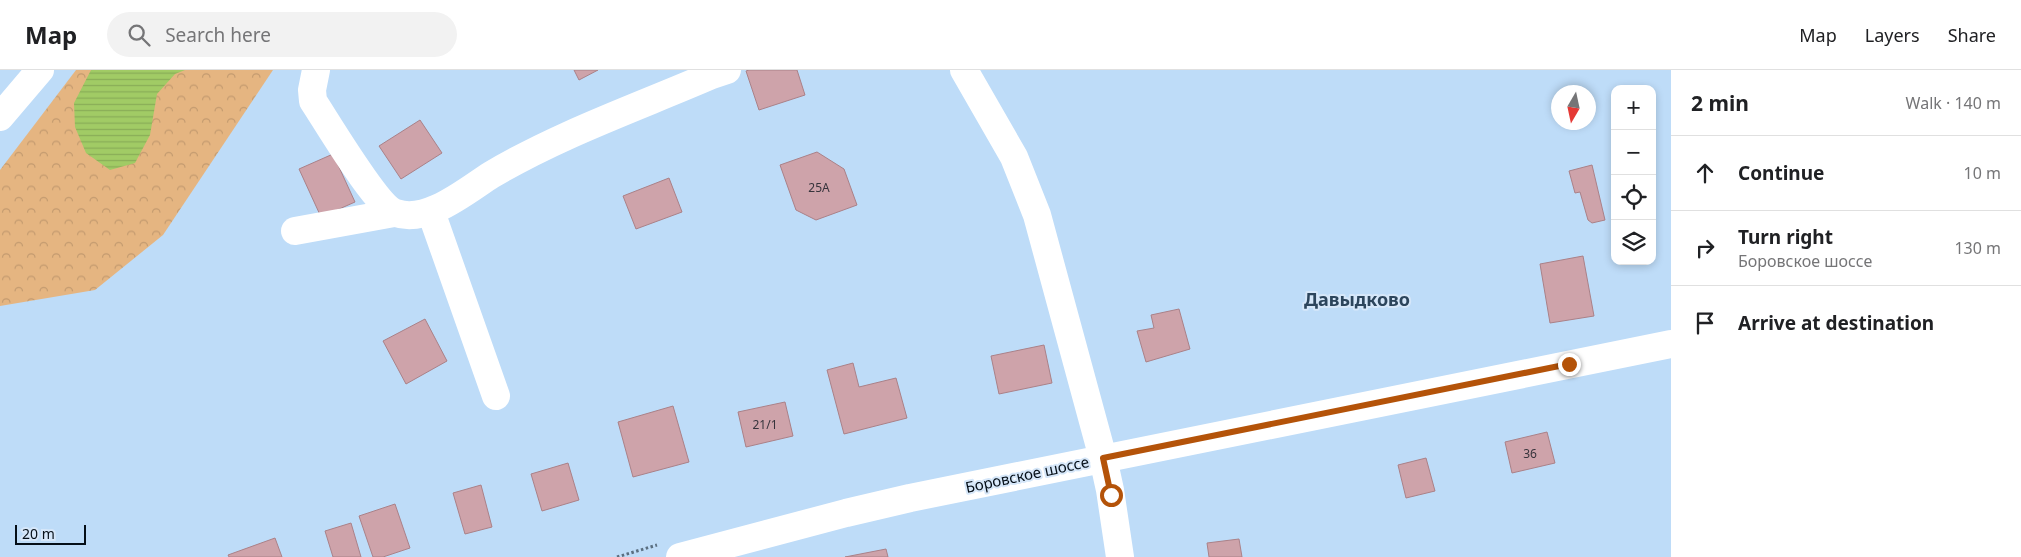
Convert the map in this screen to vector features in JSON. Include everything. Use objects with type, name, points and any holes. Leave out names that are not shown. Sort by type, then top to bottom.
[{"type":"street","points":[[0,117],[40,70]]},
{"type":"street","points":[[316,70],[312,90],[313,101],[377,198],[394,213]]},
{"type":"street","points":[[296,231],[394,213],[417,215],[431,212],[526,154],[727,70]]},
{"type":"street","points":[[964,70],[1014,157],[1037,214],[1103,458],[1120,557]]},
{"type":"street","points":[[431,212],[496,396]]},
{"type":"street","name":"Боровское шоссе","points":[[680,557],[846,513],[1103,458],[1671,344]]},
{"type":"green space","points":[[76,70],[273,70],[163,235],[95,290],[0,306],[0,170]]},
{"type":"shaded area","points":[[91,70],[185,70],[175,74],[157,94],[150,135],[135,163],[110,170],[86,153],[75,127],[74,103]]},
{"type":"building","points":[[574,70],[598,70],[579,80]]},
{"type":"building","points":[[797,70],[805,95],[759,110],[746,71]]},
{"type":"building","points":[[420,120],[442,153],[401,179],[379,146]]},
{"type":"building","points":[[817,152],[844,169],[857,205],[816,220],[796,210],[780,165]]},
{"type":"building","points":[[333,154],[355,202],[321,217],[299,169]]},
{"type":"building","points":[[1592,165],[1605,220],[1592,223],[1588,220],[1580,192],[1575,193],[1569,171]]},
{"type":"building","points":[[669,178],[682,212],[636,229],[623,196]]},
{"type":"building","points":[[1583,256],[1594,316],[1550,323],[1540,264]]},
{"type":"building","points":[[1179,309],[1190,349],[1146,362],[1137,331],[1154,328],[1151,315]]},
{"type":"building","points":[[425,319],[447,361],[406,384],[383,341]]},
{"type":"building","points":[[1044,345],[1052,383],[999,394],[991,356]]},
{"type":"building","points":[[853,363],[859,387],[896,378],[907,418],[844,434],[827,370]]},
{"type":"building","points":[[785,402],[793,436],[746,447],[738,412]]},
{"type":"building","points":[[673,406],[689,462],[633,477],[618,422]]},
{"type":"building","points":[[1547,432],[1555,463],[1512,473],[1505,442]]},
{"type":"building","points":[[1426,458],[1435,491],[1406,498],[1398,465]]},
{"type":"building","points":[[568,463],[579,500],[542,511],[531,474]]},
{"type":"building","points":[[481,485],[492,527],[465,534],[453,493]]},
{"type":"building","points":[[395,504],[410,548],[383,557],[373,557],[359,516]]},
{"type":"building","points":[[351,523],[361,557],[333,557],[325,531]]},
{"type":"building","points":[[275,538],[282,557],[229,557],[228,555]]},
{"type":"building","points":[[1239,539],[1242,557],[1209,557],[1207,543]]},
{"type":"building","points":[[886,549],[888,557],[845,557]]},
{"type":"district","name":"Давыдково","points":[[1357,299]]},
{"type":"route","points":[[1111,495],[1103,458],[1569,364]]}]
